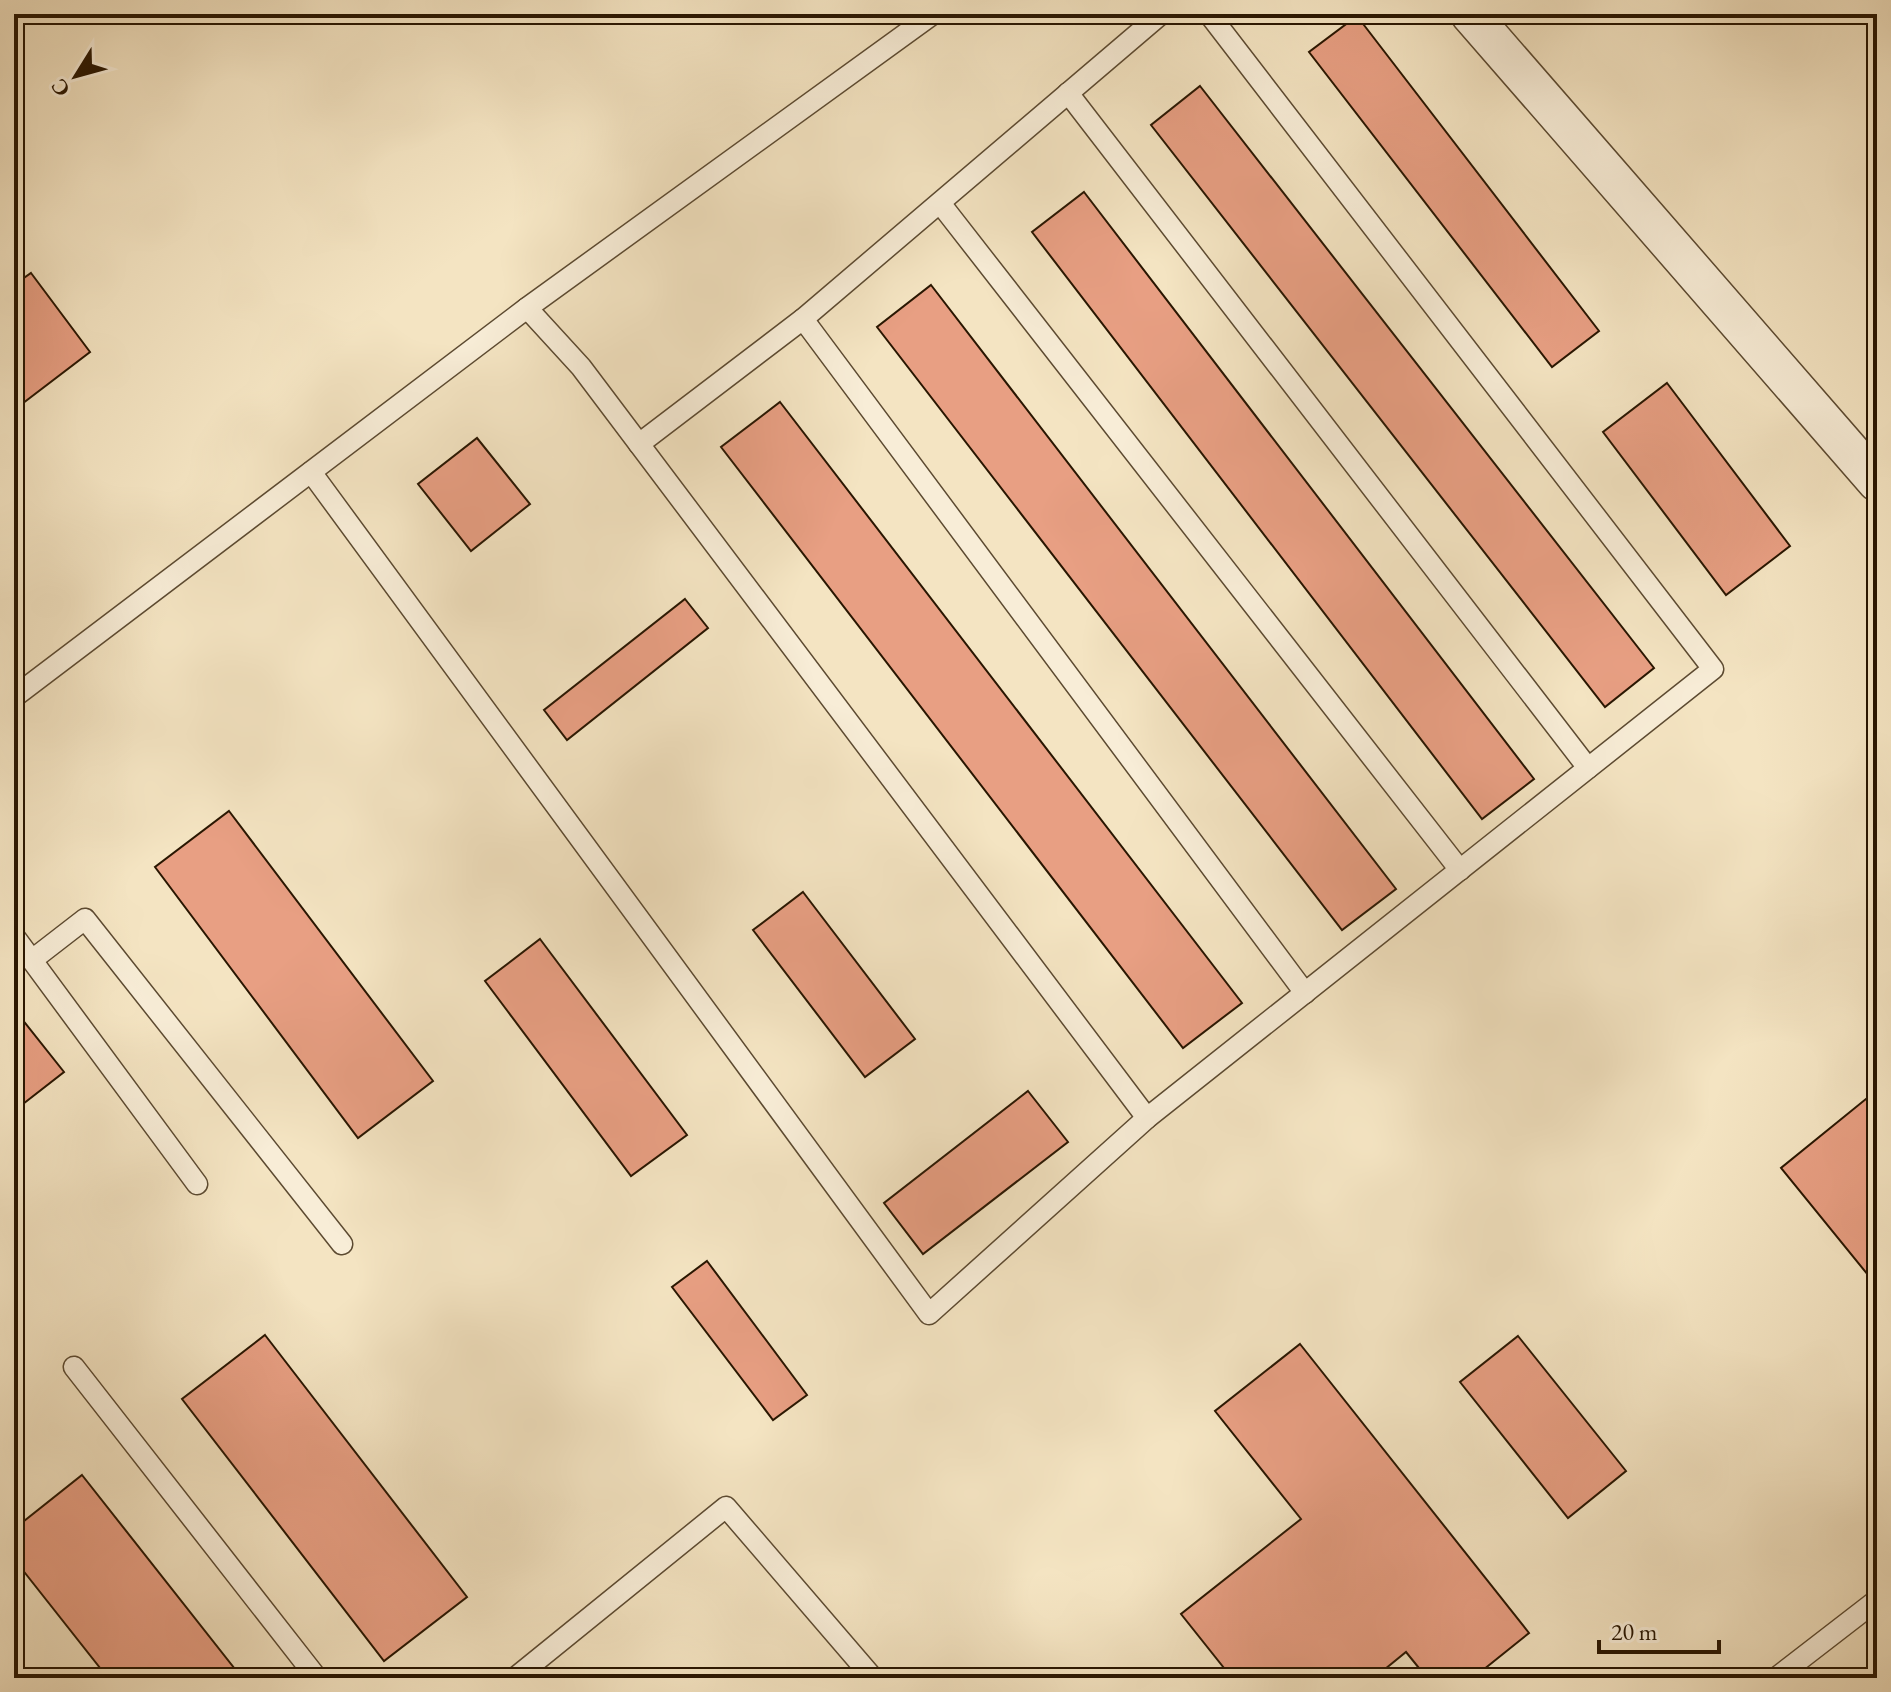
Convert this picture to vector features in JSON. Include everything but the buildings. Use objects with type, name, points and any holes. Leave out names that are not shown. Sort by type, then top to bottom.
[{"type":"street","points":[[1470,14],[1877,482]]},
{"type":"lane","points":[[14,697],[527,308],[933,14]]},
{"type":"lane","points":[[639,444],[803,319],[1161,14]]},
{"type":"lane","points":[[311,472],[929,1314],[1147,1118],[1713,669],[1209,14]]},
{"type":"lane","points":[[1068,93],[1588,768]]},
{"type":"lane","points":[[940,203],[1460,870]]},
{"type":"lane","points":[[527,308],[581,367],[1147,1118]]},
{"type":"lane","points":[[803,319],[1305,993]]},
{"type":"lane","points":[[32,960],[85,919],[342,1244]]},
{"type":"lane","points":[[14,936],[197,1184]]},
{"type":"lane","points":[[74,1367],[317,1678]]},
{"type":"lane","points":[[515,1678],[726,1507],[873,1678]]},
{"type":"lane","points":[[1776,1678],[1877,1600]]}]
